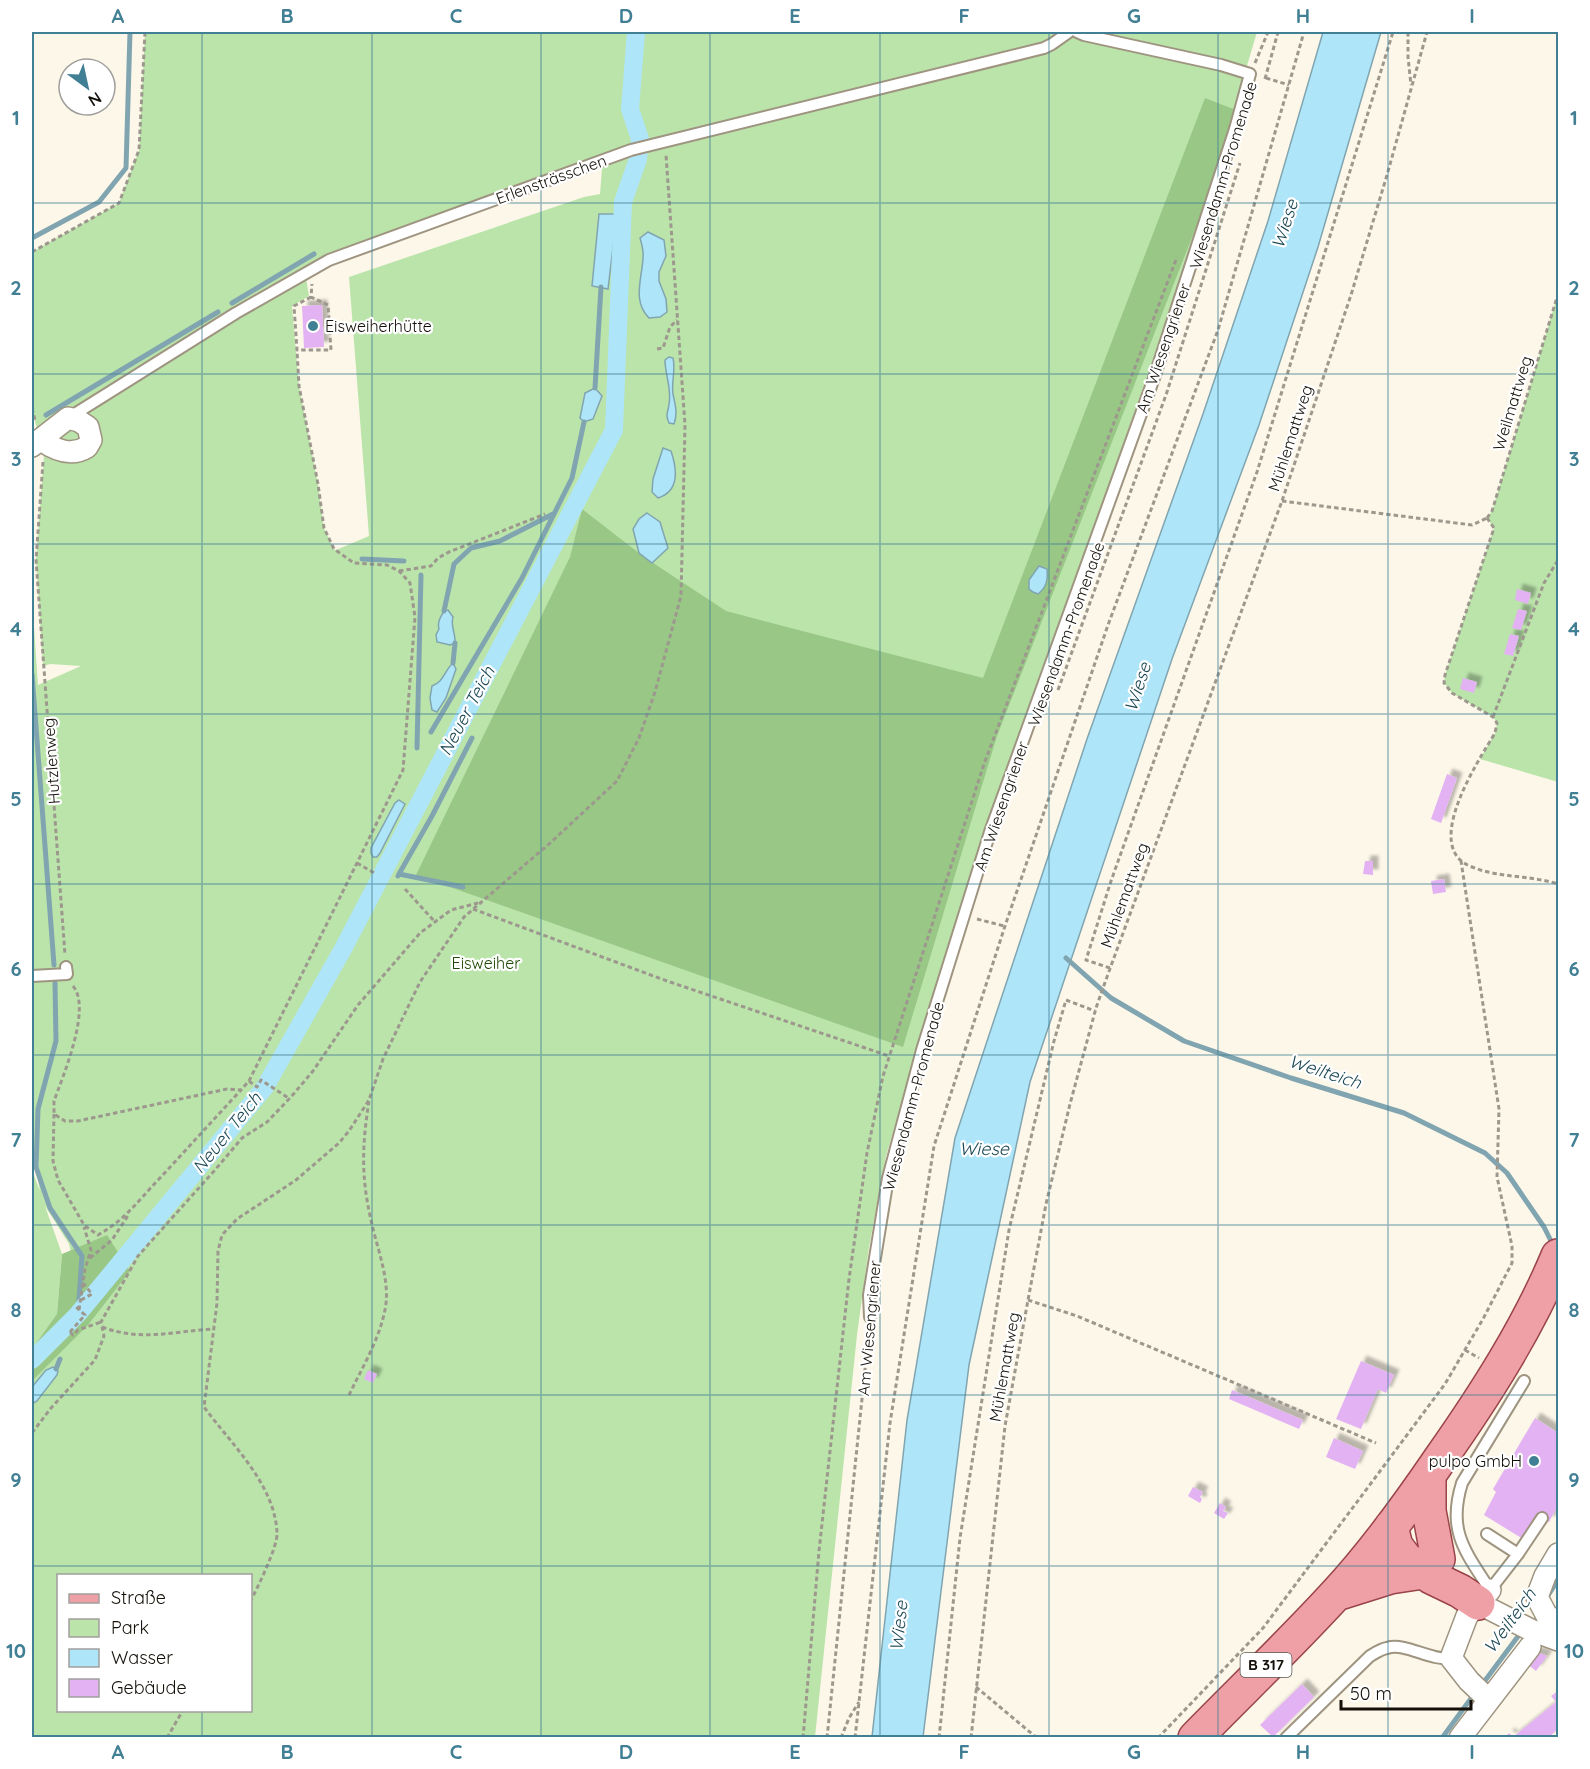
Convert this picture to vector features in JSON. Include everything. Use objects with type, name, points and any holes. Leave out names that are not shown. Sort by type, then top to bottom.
[{"type":"main road","name":"B 317","points":[[1195,1737],[1336,1594],[1391,1527],[1429,1475],[1505,1360],[1526,1325],[1555,1263]]},
{"type":"main road","points":[[1429,1475],[1430,1565]]},
{"type":"main road","points":[[1391,1527],[1396,1546],[1405,1558],[1430,1565],[1476,1595]]},
{"type":"main road","points":[[1336,1594],[1430,1565]]},
{"type":"street","points":[[36,443],[72,453],[87,447],[91,440],[88,427],[68,418]]},
{"type":"street","name":"Erlensträsschen","points":[[36,443],[68,418]]},
{"type":"street","points":[[1460,1737],[1490,1700],[1537,1627],[1538,1597],[1545,1575],[1558,1554]]},
{"type":"street","points":[[1490,1700],[1469,1681],[1451,1658],[1476,1595],[1558,1640]]},
{"type":"lane","name":"Erlensträsschen","points":[[68,418],[236,313],[329,260],[631,150],[1044,48],[1069,32]]},
{"type":"lane","points":[[1077,32],[1221,65],[1250,74]]},
{"type":"lane","name":"Am Wiesengriener","points":[[870,1317],[869,1295],[888,1178],[922,1050],[990,832],[1154,378],[1235,129],[1250,74]]},
{"type":"lane","points":[[32,976],[67,970]]},
{"type":"lane","points":[[1524,1381],[1462,1483],[1458,1496],[1456,1513],[1460,1538],[1476,1595],[1518,1554],[1542,1518]]},
{"type":"lane","points":[[1487,1534],[1518,1554]]},
{"type":"lane","points":[[1286,1737],[1370,1656],[1386,1648],[1397,1646],[1440,1660],[1451,1658]]},
{"type":"path","points":[[32,252],[119,203],[139,150],[145,32]]},
{"type":"path","name":"Wiesendamm-Promenade","points":[[1250,74],[1268,32]]},
{"type":"path","name":"Wiesendamm-Promenade","points":[[1262,88],[1278,32]]},
{"type":"path","points":[[855,1737],[890,1424],[934,1146],[1005,926],[1108,625],[1218,330],[1304,32]]},
{"type":"path","points":[[1110,968],[1086,960],[1111,881],[1257,472],[1393,32]]},
{"type":"path","points":[[1408,32],[1408,57],[1412,87]]},
{"type":"path","points":[[1412,87],[1427,32]]},
{"type":"path","points":[[1265,78],[1289,85]]},
{"type":"path","name":"Mühlemattweg","points":[[971,1737],[1005,1426],[1049,1193],[1070,1104],[1107,974],[1282,501],[1351,295],[1412,87]]},
{"type":"path","points":[[349,1395],[373,1347],[386,1310],[385,1282],[363,1176],[364,1139],[369,1100],[383,1059],[420,982],[464,917],[617,781],[639,738],[655,692],[681,596],[685,425],[667,159],[663,143]]},
{"type":"path","name":"Wiesendamm-Promenade","points":[[1055,697],[1166,395],[1241,162]]},
{"type":"path","points":[[310,271],[311,297]]},
{"type":"path","name":"Weilmattweg","points":[[1487,518],[1492,511],[1558,294]]},
{"type":"path","points":[[84,1225],[98,1235],[131,1211],[249,1081],[403,770],[415,617],[410,583],[399,572],[387,565],[354,563],[334,549],[324,528],[299,386],[294,306],[311,297]]},
{"type":"path","points":[[297,350],[331,350],[328,305],[311,297]]},
{"type":"path","points":[[657,349],[663,348],[670,327],[678,319]]},
{"type":"path","name":"Hutzlenweg","points":[[36,443],[44,455],[36,560],[67,970],[68,980],[78,991],[79,1026],[54,1101],[53,1161],[58,1180],[84,1225],[91,1250],[83,1283]]},
{"type":"path","points":[[1158,1737],[1263,1628],[1445,1384],[1484,1319],[1512,1263],[1512,1246],[1497,1177],[1499,1108],[1461,861],[1453,843],[1451,822],[1460,798],[1496,733],[1497,723],[1493,717],[1452,693],[1444,683],[1494,528],[1487,518],[1472,525],[1282,501]]},
{"type":"path","points":[[399,572],[431,566],[438,558],[449,552],[544,514]]},
{"type":"path","points":[[1493,717],[1544,583],[1558,560]]},
{"type":"path","points":[[1461,861],[1470,867],[1533,877],[1558,884]]},
{"type":"path","points":[[357,863],[376,874]]},
{"type":"path","points":[[405,889],[435,922]]},
{"type":"path","points":[[32,1433],[51,1408],[95,1360],[104,1336],[102,1324],[138,1256],[163,1226],[242,1138],[267,1122],[290,1099],[313,1071],[358,1005],[420,933],[451,910],[480,903]]},
{"type":"path","points":[[473,909],[667,981],[889,1056]]},
{"type":"path","points":[[977,918],[1005,926]]},
{"type":"path","points":[[939,1737],[960,1538],[1009,1230],[1066,1000],[1096,1010]]},
{"type":"path","points":[[249,1081],[257,1087],[262,1081],[290,1099]]},
{"type":"path","points":[[54,1114],[65,1122],[78,1121],[227,1089],[241,1090]]},
{"type":"path","points":[[252,1598],[262,1581],[278,1535],[268,1494],[250,1466],[204,1407],[214,1329],[219,1273],[218,1251],[222,1235],[237,1219],[296,1180],[339,1143],[369,1100]]},
{"type":"path","points":[[88,1258],[112,1240],[131,1211]]},
{"type":"path","points":[[79,1310],[83,1283]]},
{"type":"path","points":[[81,1300],[92,1294],[83,1283]]},
{"type":"path","points":[[1028,1300],[1077,1316],[1377,1443]]},
{"type":"path","points":[[75,1306],[85,1315],[70,1332],[73,1335],[78,1330],[102,1324],[118,1332],[143,1336],[214,1329]]},
{"type":"path","name":"Am Wiesengriener","points":[[827,1737],[870,1317]]},
{"type":"path","points":[[976,1687],[1037,1737]]},
{"type":"path","points":[[841,1737],[860,1700]]},
{"type":"path","points":[[167,1737],[182,1712]]},
{"type":"green space","name":"Eisweiher","points":[[145,32],[1257,32],[1200,225],[963,902],[886,1156],[869,1247],[857,1335],[815,1737],[32,1737],[32,1358],[57,1315],[32,1349],[32,1170],[40,1191],[32,1150],[32,597],[38,685],[81,666],[50,664],[43,666],[36,560],[44,455],[32,410],[32,252],[119,203],[139,150]],"holes":[[[605,163],[602,168],[600,194],[584,197],[349,277],[369,536],[334,549],[324,528],[299,386],[292,306],[309,296],[306,278],[330,264]],[[45,1206],[69,1244],[73,1261],[57,1314],[62,1254]]]},
{"type":"green space","points":[[1205,98],[1241,112],[997,736],[903,1047],[416,875],[570,557],[582,509],[644,557],[726,611],[983,678]]},
{"type":"green space","points":[[1558,294],[1558,782],[1480,759],[1495,733],[1497,723],[1493,717],[1452,693],[1444,683],[1494,528],[1487,518],[1492,511]]},
{"type":"green space","points":[[107,1235],[130,1271],[88,1325],[32,1381],[32,1349],[57,1314],[62,1254]]},
{"type":"water","name":"Wiese","points":[[1323,32],[1381,32],[1318,247],[1259,425],[1172,659],[1030,1082],[969,1365],[923,1737],[872,1737],[907,1420],[955,1138],[1087,739],[1203,414],[1268,221]]},
{"type":"water","points":[[599,214],[617,214],[608,289],[592,286]]},
{"type":"water","points":[[648,232],[664,240],[666,256],[659,272],[659,281],[666,299],[667,312],[660,317],[649,318],[639,297],[643,255],[640,238]]},
{"type":"water","points":[[669,357],[673,358],[674,363],[673,390],[676,412],[674,424],[669,423],[667,415],[670,393],[665,360]]},
{"type":"water","points":[[595,388],[602,396],[593,419],[584,422],[580,418],[585,393]]},
{"type":"water","points":[[663,448],[671,451],[675,465],[675,479],[670,490],[658,498],[652,492],[653,479]]},
{"type":"water","points":[[647,513],[660,522],[668,548],[652,563],[639,553],[633,529],[639,519]]},
{"type":"water","points":[[1039,566],[1047,569],[1047,576],[1045,586],[1038,594],[1029,589],[1029,580]]},
{"type":"water","points":[[448,610],[453,617],[455,639],[455,643],[450,645],[437,642],[436,635],[441,617],[444,611]]},
{"type":"water","points":[[453,663],[456,669],[446,698],[437,712],[432,710],[430,698],[432,686],[439,682]]},
{"type":"water","points":[[399,800],[405,804],[380,853],[377,857],[373,857],[371,848],[395,803]]},
{"type":"water","points":[[53,1367],[58,1371],[57,1375],[37,1401],[32,1404],[32,1387],[46,1370]]},
{"type":"building","name":"Eisweiherhütte","points":[[322,305],[324,347],[304,348],[302,306]]},
{"type":"building","points":[[1517,589],[1531,593],[1528,604],[1515,600]]},
{"type":"building","points":[[1518,609],[1527,611],[1521,630],[1512,628]]},
{"type":"building","points":[[1510,634],[1519,636],[1513,656],[1504,654]]},
{"type":"building","points":[[1463,678],[1477,682],[1474,693],[1460,689]]},
{"type":"building","points":[[1447,774],[1457,778],[1441,823],[1431,819]]},
{"type":"building","points":[[1365,861],[1373,861],[1373,875],[1363,874]]},
{"type":"building","points":[[1444,879],[1446,892],[1433,894],[1431,881]]},
{"type":"building","points":[[1361,1361],[1394,1375],[1386,1393],[1378,1389],[1361,1429],[1336,1419]]},
{"type":"building","points":[[368,1370],[377,1374],[373,1383],[364,1379]]},
{"type":"building","points":[[1232,1390],[1303,1420],[1299,1429],[1229,1399]]},
{"type":"building","name":"pulpo GmbH","points":[[1535,1418],[1558,1433],[1558,1505],[1549,1522],[1536,1515],[1523,1539],[1484,1515],[1496,1492],[1493,1489]]},
{"type":"building","points":[[1334,1438],[1363,1451],[1355,1469],[1326,1457]]},
{"type":"building","points":[[1193,1487],[1203,1492],[1200,1503],[1188,1496]]},
{"type":"building","points":[[1220,1503],[1226,1507],[1223,1511],[1228,1513],[1224,1519],[1214,1513]]},
{"type":"building","points":[[1537,1652],[1547,1656],[1536,1671],[1527,1664]]},
{"type":"building","points":[[1302,1684],[1314,1697],[1273,1737],[1260,1725]]},
{"type":"building","points":[[1558,1691],[1558,1729],[1548,1738],[1510,1738],[1507,1735],[1509,1733],[1513,1737],[1556,1702],[1551,1696]]},
{"type":"waterway","points":[[32,238],[99,202],[126,168],[130,32]]},
{"type":"waterway","name":"Neuer Teich","points":[[32,1360],[78,1314],[265,1087],[343,949],[614,430],[623,202],[638,159],[640,139],[630,109],[636,32]]},
{"type":"waterway","name":"Neuer Teich","points":[[617,214],[622,206]]},
{"type":"waterway","points":[[232,303],[314,254]]},
{"type":"waterway","points":[[595,388],[601,287]]},
{"type":"waterway","points":[[46,415],[218,312]]},
{"type":"waterway","points":[[431,732],[522,578],[572,478],[584,422]]},
{"type":"waterway","points":[[444,611],[454,564],[471,548],[500,541],[553,514]]},
{"type":"waterway","points":[[362,559],[404,561]]},
{"type":"waterway","points":[[417,748],[421,575]]},
{"type":"waterway","points":[[453,663],[455,643]]},
{"type":"waterway","points":[[32,674],[54,965]]},
{"type":"waterway","points":[[399,874],[472,738]]},
{"type":"waterway","points":[[398,876],[399,874],[463,887]]},
{"type":"waterway","name":"Weilteich","points":[[1066,958],[1111,998],[1184,1041],[1291,1078],[1404,1113],[1485,1153],[1507,1173],[1544,1227],[1554,1247]]},
{"type":"waterway","points":[[55,983],[56,1041],[38,1109],[36,1167],[50,1208],[82,1256],[78,1314]]},
{"type":"waterway","points":[[56,1369],[60,1359]]},
{"type":"waterway","name":"Weilteich","points":[[1547,1597],[1558,1580]]},
{"type":"waterway","name":"Weilteich","points":[[1481,1686],[1522,1631]]},
{"type":"waterway","name":"Weilteich","points":[[1442,1738],[1475,1693]]},
{"type":"place","name":"Eisweiherhütte","points":[[313,326]]},
{"type":"place","name":"pulpo GmbH","points":[[1534,1461]]}]
